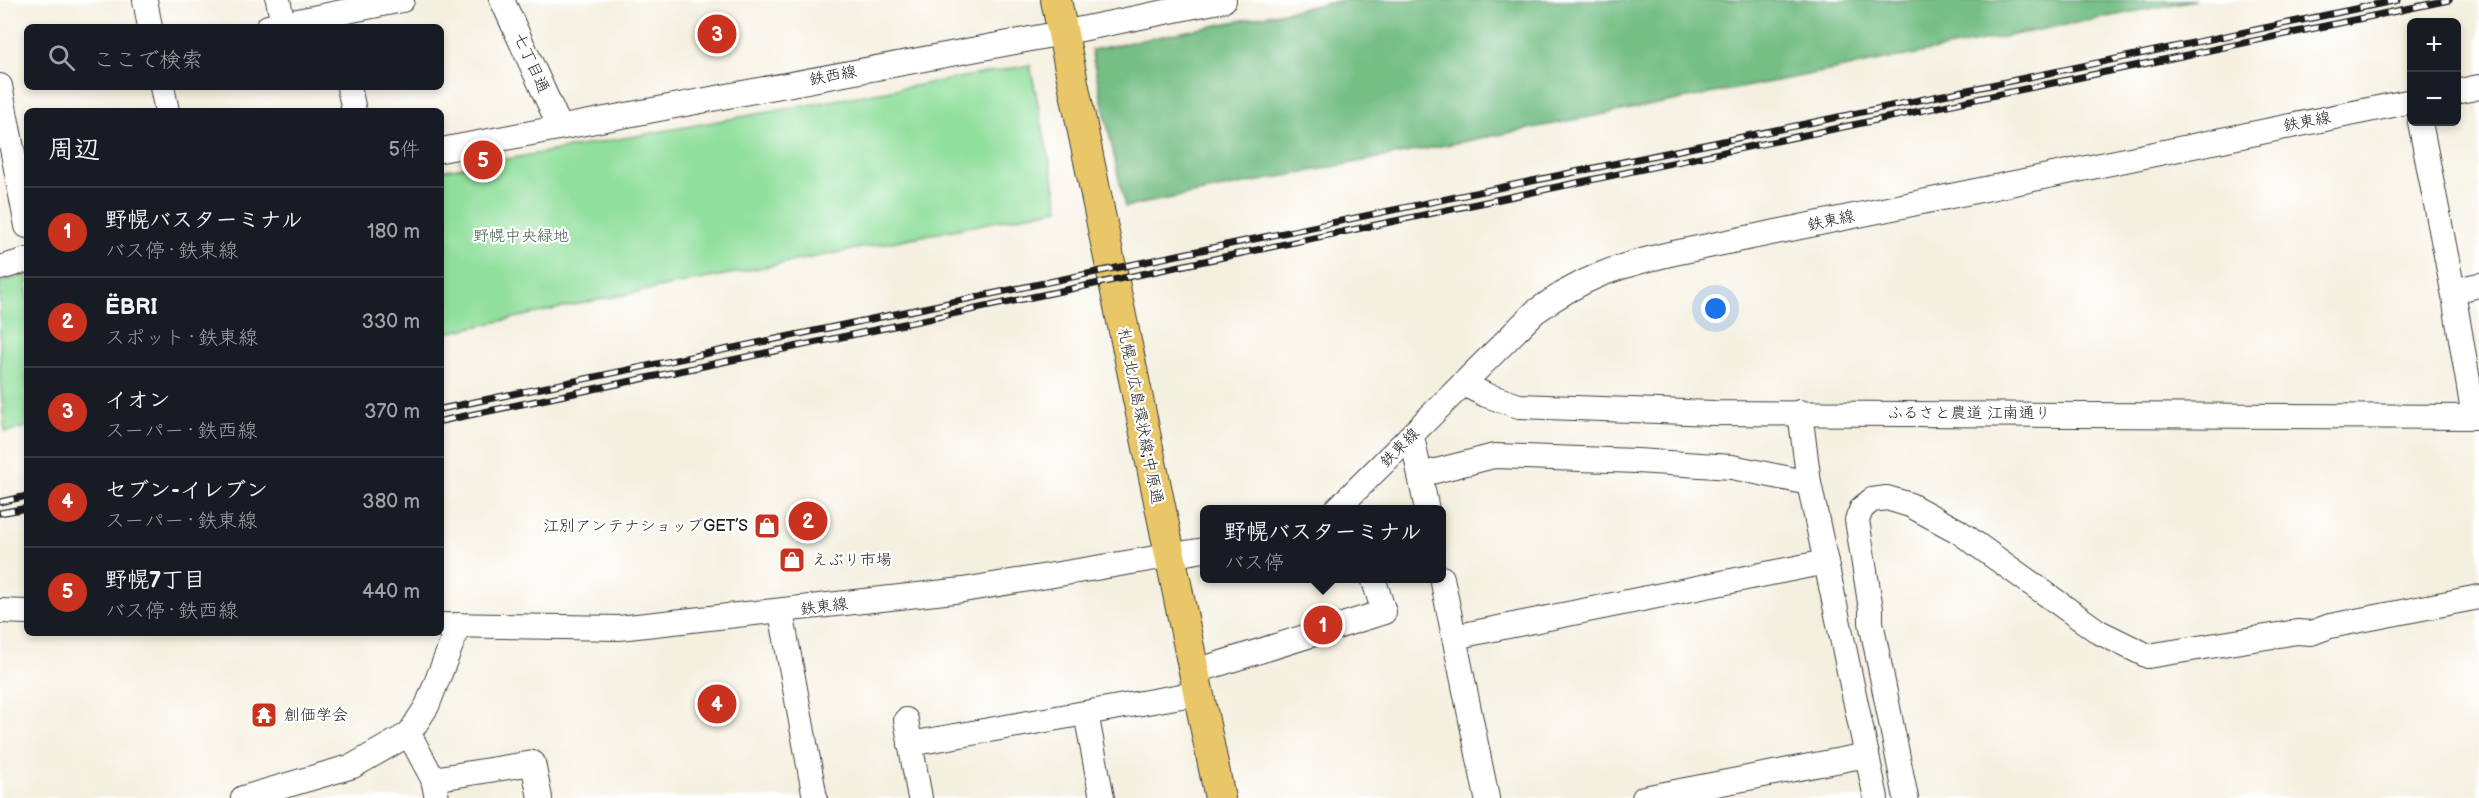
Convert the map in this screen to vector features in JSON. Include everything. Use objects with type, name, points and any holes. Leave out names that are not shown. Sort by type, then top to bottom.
[{"type":"main road","name":"札幌北広島環状線;中原通","points":[[1056,0],[1220,798]]},
{"type":"street","points":[[145,0],[149,24]]},
{"type":"street","points":[[275,24],[278,0]]},
{"type":"street","points":[[287,24],[337,20],[402,0]]},
{"type":"street","name":"七丁目通","points":[[502,0],[560,127]]},
{"type":"street","name":"鉄西線","points":[[444,149],[1062,33],[1224,0]]},
{"type":"street","points":[[0,86],[24,210]]},
{"type":"street","points":[[2461,91],[2479,87]]},
{"type":"street","points":[[163,90],[166,108]]},
{"type":"street","points":[[350,90],[354,108]]},
{"type":"street","name":"鉄東線","points":[[1346,505],[1535,312],[1581,282],[1626,264],[2407,102]]},
{"type":"street","points":[[2421,126],[2476,417]]},
{"type":"street","points":[[0,268],[24,261]]},
{"type":"street","points":[[2453,291],[2479,285]]},
{"type":"street","name":"ふるさと農道 江南通り","points":[[1463,384],[1486,395],[1519,406],[1714,413],[2476,417]]},
{"type":"street","points":[[1800,412],[1809,483],[1876,798]]},
{"type":"street","points":[[1412,436],[1426,505]]},
{"type":"street","points":[[1420,475],[1494,456],[1637,461],[1732,468],[1809,483]]},
{"type":"street","points":[[1906,798],[1870,622],[1871,609],[1857,520],[1862,508],[1872,500],[1887,498],[1910,505],[1948,526],[2098,632],[2148,656],[2297,632],[2311,633],[2330,626],[2479,597]]},
{"type":"street","name":"鉄東線","points":[[450,625],[619,628],[781,612],[963,590],[1200,551]]},
{"type":"street","points":[[1454,638],[1826,562]]},
{"type":"street","points":[[910,744],[1086,713],[1196,682],[1384,612],[1374,583]]},
{"type":"street","points":[[1443,583],[1487,798]]},
{"type":"street","points":[[0,610],[24,612]]},
{"type":"street","points":[[781,612],[809,797]]},
{"type":"street","points":[[243,798],[353,766],[409,734],[427,706],[450,625]]},
{"type":"street","points":[[1086,713],[1094,797]]},
{"type":"street","points":[[906,720],[920,798]]},
{"type":"street","points":[[409,734],[435,789],[533,763],[540,798]]},
{"type":"street","points":[[1644,798],[1867,755]]},
{"type":"green space","points":[[1344,0],[2195,0],[1125,207],[1091,50]]},
{"type":"green space","name":"野幌中央緑地","points":[[1030,65],[1059,209],[597,300],[444,333],[444,170]]},
{"type":"green space","points":[[24,275],[24,428],[5,432],[0,378],[0,282]]},
{"type":"railway","points":[[444,408],[2398,0]]},
{"type":"railway","points":[[444,420],[2449,0]]},
{"type":"railway","points":[[0,502],[24,497]]},
{"type":"railway","points":[[0,513],[24,509]]},
{"type":"place","name":"イオン","points":[[717,34]]},
{"type":"place","name":"野幌7丁目","points":[[483,160]]},
{"type":"place","name":"ËBRI","points":[[808,521]]},
{"type":"place","name":"江別アンテナショップGET’S","points":[[767,526]]},
{"type":"place","name":"えぶり市場","points":[[792,560]]},
{"type":"place","name":"野幌バスターミナル","points":[[1323,625]]},
{"type":"place","name":"セブン-イレブン","points":[[717,704]]},
{"type":"place","name":"創価学会","points":[[264,715]]}]
